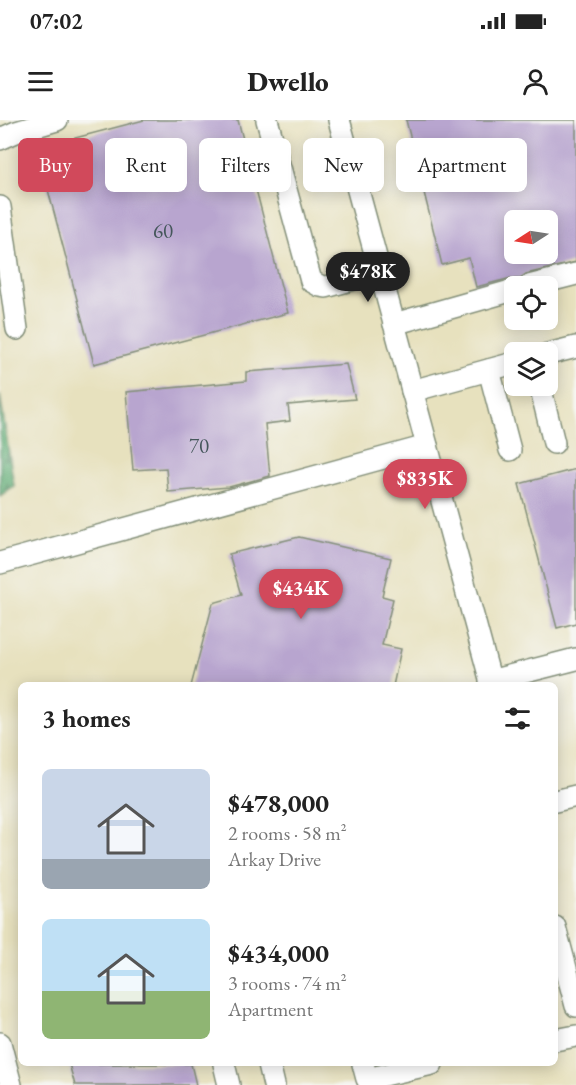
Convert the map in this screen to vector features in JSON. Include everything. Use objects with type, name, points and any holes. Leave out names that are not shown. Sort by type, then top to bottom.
[{"type":"street","points":[[0,139],[57,120]]},
{"type":"street","points":[[267,120],[311,281],[326,287],[380,272]]},
{"type":"street","points":[[339,120],[491,682]]},
{"type":"street","points":[[0,207],[17,330]]},
{"type":"street","points":[[558,279],[576,274]]},
{"type":"street","points":[[394,324],[504,293]]},
{"type":"street","points":[[558,352],[576,348]]},
{"type":"street","points":[[412,391],[504,366]]},
{"type":"street","points":[[489,370],[510,450]]},
{"type":"street","points":[[542,396],[554,443]]},
{"type":"street","points":[[0,563],[427,446]]},
{"type":"street","points":[[495,682],[576,659]]},
{"type":"street","points":[[558,800],[576,796]]},
{"type":"street","points":[[558,938],[576,1006]]},
{"type":"street","points":[[558,1039],[576,1036]]},
{"type":"street","points":[[0,1043],[11,1085]]},
{"type":"street","points":[[224,1066],[229,1085]]},
{"type":"street","points":[[269,1066],[274,1085]]},
{"type":"street","points":[[364,1066],[367,1079],[423,1066]]},
{"type":"green space","points":[[0,395],[14,486],[0,496]]},
{"type":"building","points":[[144,120],[238,120],[243,138],[199,138],[199,192],[257,192],[288,313],[94,364],[49,192],[93,192],[93,138],[75,138]]},
{"type":"building","points":[[406,120],[576,120],[576,262],[523,276],[504,276],[504,280],[476,287],[469,258],[442,265],[424,192],[527,192],[527,138],[410,138]]},
{"type":"building","points":[[346,364],[355,399],[288,405],[290,421],[265,424],[270,476],[229,487],[168,492],[166,468],[133,470],[126,392],[246,381],[246,372]]},
{"type":"building","points":[[576,469],[576,623],[557,628],[519,484]]},
{"type":"building","points":[[299,537],[391,558],[382,596],[393,599],[382,645],[401,649],[394,682],[192,682],[213,603],[241,595],[229,554]]},
{"type":"building","points":[[70,1066],[191,1066],[196,1085],[75,1085]]}]
